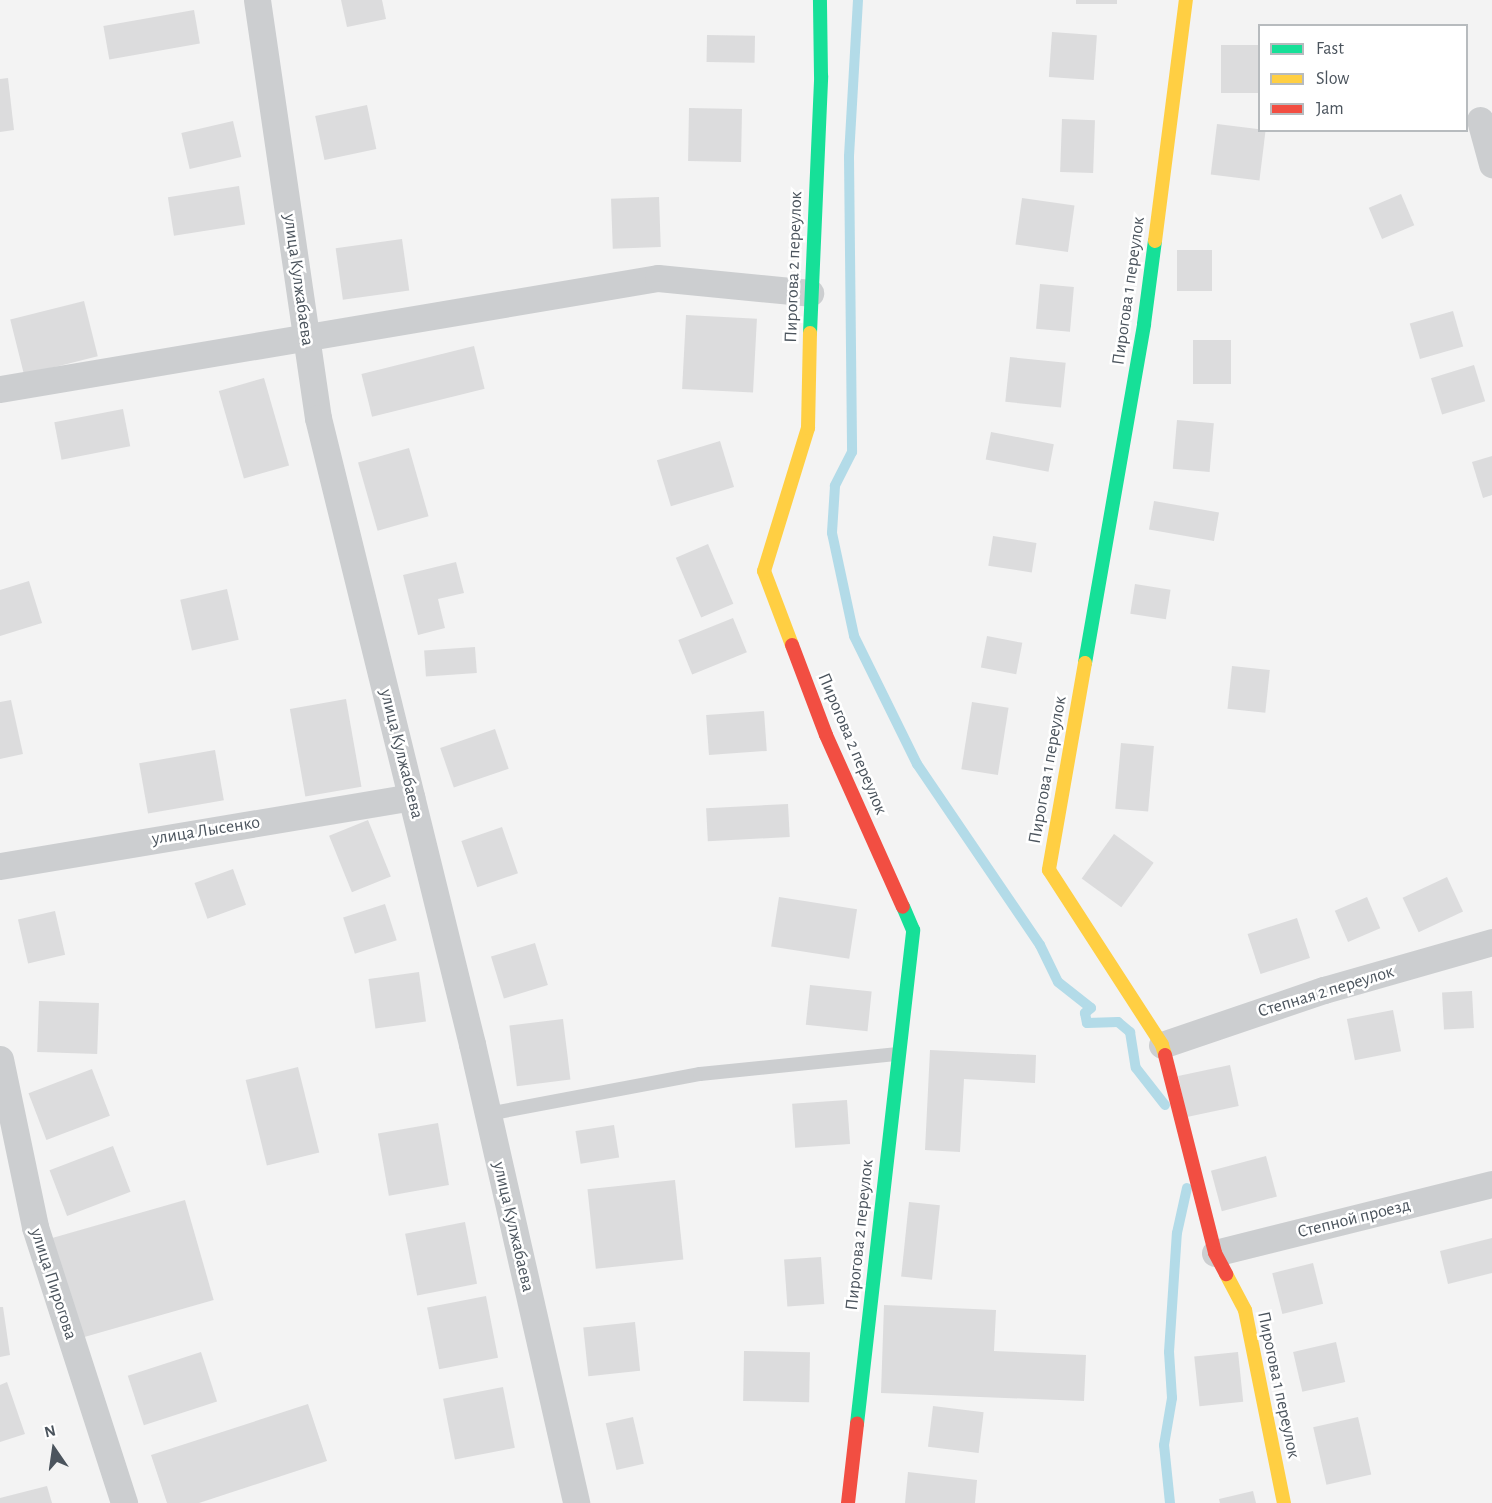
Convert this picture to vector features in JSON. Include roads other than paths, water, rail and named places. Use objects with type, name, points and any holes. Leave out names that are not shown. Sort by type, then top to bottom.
[{"type":"street","name":"улица Кулжабаева","points":[[257,0],[318,418],[488,1114],[576,1503]]},
{"type":"street","name":"Пирогова 2 переулок","points":[[820,0],[821,76],[810,293],[808,428],[764,571],[826,735],[913,930],[848,1503]]},
{"type":"street","name":"Пирогова 1 переулок","points":[[1186,0],[1144,324],[1049,870],[1162,1045],[1215,1254],[1245,1310],[1284,1503]]},
{"type":"street","points":[[1480,120],[1492,164]]},
{"type":"street","points":[[0,389],[658,278],[810,293]]},
{"type":"street","name":"улица Лысенко","points":[[0,866],[411,797]]},
{"type":"street","name":"Степная 2 переулок","points":[[1162,1045],[1324,990],[1492,942]]},
{"type":"street","name":"улица Пирогова","points":[[0,1059],[35,1227],[124,1503]]},
{"type":"street","name":"Степной проезд","points":[[1215,1254],[1492,1184]]},
{"type":"lane","points":[[488,1114],[700,1074],[898,1054]]},
{"type":"waterway","points":[[858,0],[849,157],[852,452],[835,486],[832,533],[854,636],[917,764],[1040,945],[1058,982],[1091,1008],[1085,1013],[1087,1023],[1118,1022],[1130,1032],[1136,1068],[1165,1105]]},
{"type":"waterway","points":[[1170,1503],[1164,1445],[1172,1398],[1169,1352],[1177,1233],[1187,1188]]}]
